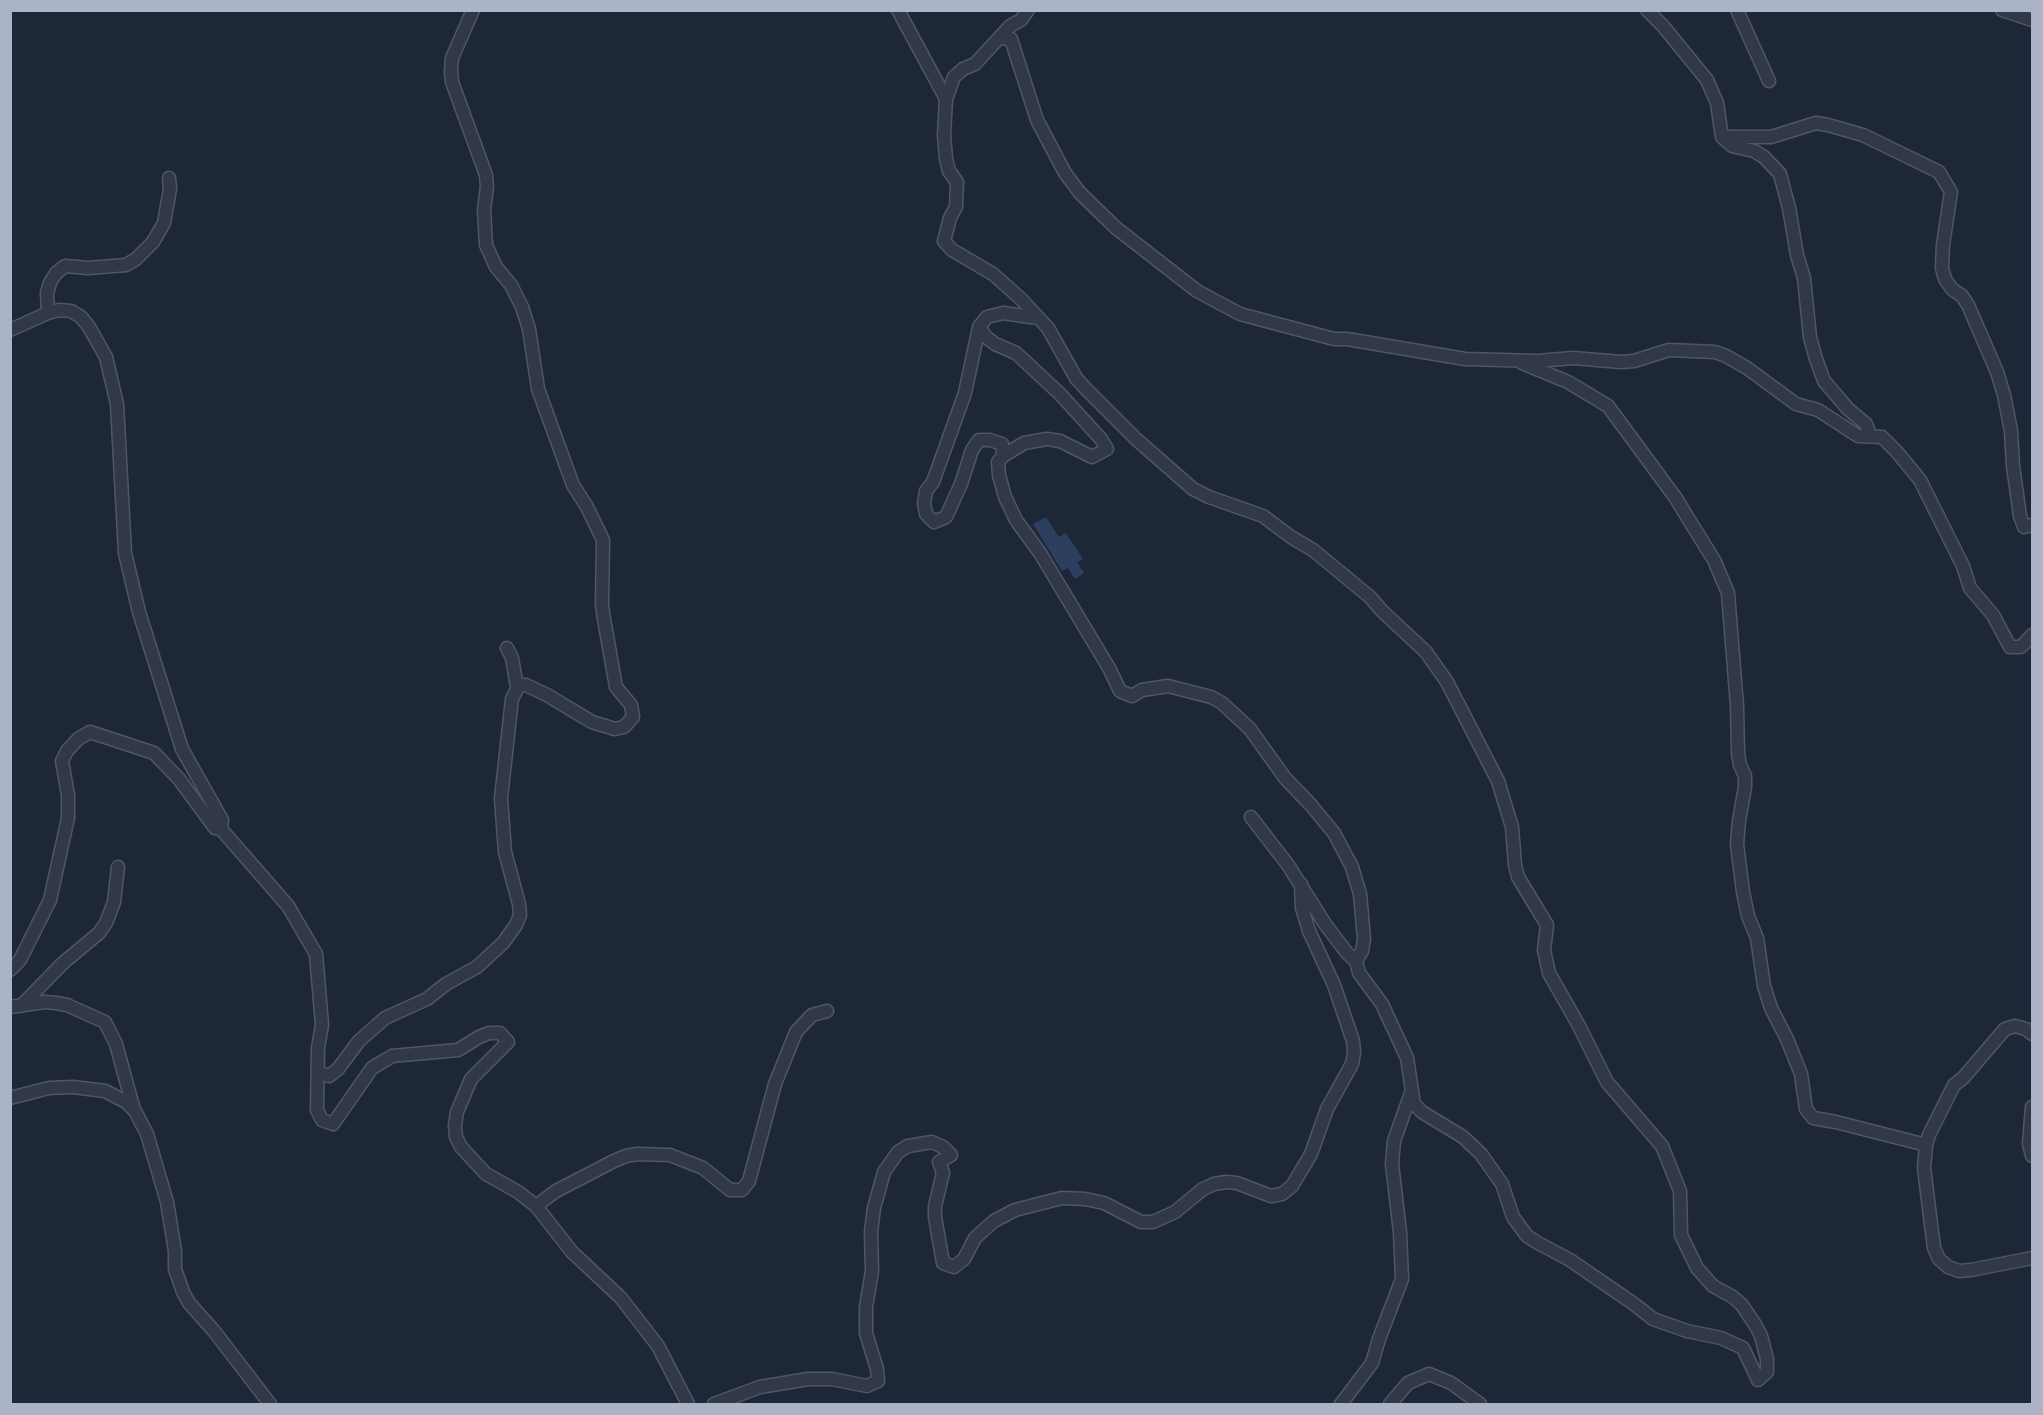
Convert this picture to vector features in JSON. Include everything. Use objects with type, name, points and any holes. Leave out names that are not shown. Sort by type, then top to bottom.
[{"type":"street","points":[[473,10],[453,58],[451,71],[452,82],[486,175],[487,187],[483,210],[486,245],[496,267],[511,285],[522,307],[530,329],[538,389],[573,485],[603,540],[602,605],[614,676],[616,687],[631,705],[633,717],[624,728],[615,729],[592,722],[547,694],[526,684],[516,687]]},
{"type":"street","points":[[898,10],[946,99]]},
{"type":"street","points":[[1028,10],[1021,20],[1010,26],[975,64],[963,69],[954,77],[946,99],[944,135],[945,159],[949,171],[957,182],[956,207],[950,218],[944,241],[952,250],[993,274],[1021,299],[1059,344],[1076,378],[1084,387],[1136,439],[1193,489],[1263,516],[1313,550],[1370,597],[1434,662],[1454,694],[1498,781],[1512,827],[1518,877],[1547,925],[1544,950],[1549,973],[1607,1082],[1662,1146],[1680,1191],[1681,1235],[1685,1246],[1704,1278],[1733,1297],[1749,1315],[1761,1336],[1767,1372],[1758,1380],[1743,1348],[1721,1338],[1687,1331],[1653,1319],[1570,1260],[1527,1236],[1513,1216],[1499,1179],[1480,1154],[1453,1130],[1422,1112],[1414,1104],[1407,1058],[1382,1004],[1359,973],[1356,961],[1318,914],[1301,884],[1251,817]]},
{"type":"street","points":[[1647,10],[1707,80],[1718,103],[1722,137],[1732,146],[1755,151],[1780,174],[1804,278],[1810,337],[1816,359],[1824,381],[1848,409],[1866,424],[1870,435]]},
{"type":"street","points":[[1737,10],[1769,81]]},
{"type":"street","points":[[2002,10],[2032,20]]},
{"type":"street","points":[[999,38],[1011,39],[1037,120],[1065,173],[1080,194],[1116,228],[1197,291],[1240,314],[1334,339],[1347,339],[1465,359],[1573,358],[1621,362],[1634,361],[1669,350],[1715,352],[1747,368],[1796,404],[1818,410],[1858,436],[1882,437],[1920,480],[1963,566],[1970,588],[1993,615],[2010,647],[2021,647],[2032,635]]},
{"type":"street","points":[[1722,137],[1771,137],[1816,123],[1863,135],[1939,172],[1951,192],[1942,268],[1945,279],[1952,289],[1962,296],[1968,305],[1997,372],[2011,431],[2020,516],[2024,527],[2032,525]]},
{"type":"street","points":[[48,313],[47,293],[50,283],[56,273],[65,266],[88,268],[126,265],[136,259],[153,242],[164,223],[170,178]]},
{"type":"street","points":[[10,330],[48,313],[59,310],[71,311],[81,317],[106,357],[117,404],[125,553],[139,612],[182,749],[210,801],[218,810],[222,820],[222,829],[288,906],[316,954],[322,1025],[318,1048],[317,1110],[322,1120],[333,1124],[372,1068],[392,1056],[458,1050],[479,1036],[500,1033],[508,1042],[471,1079],[457,1112],[456,1137],[469,1157],[486,1174],[518,1192],[536,1206],[572,1252],[613,1289],[658,1346],[688,1404]]},
{"type":"street","points":[[1003,456],[1002,444],[990,440],[979,440],[972,450],[946,517],[934,522],[926,514],[924,503],[926,491],[933,482],[965,393],[979,327],[987,317],[1003,313],[1038,318]]},
{"type":"street","points":[[979,327],[986,338],[1016,352],[1060,394],[1101,439],[1107,449],[1092,457],[1060,441],[1047,439],[1024,443],[1003,456],[998,462],[999,475],[1008,503],[1109,668],[1120,691],[1132,696],[1142,690],[1168,686],[1211,697],[1222,703],[1250,729],[1285,778],[1334,833],[1352,867],[1360,894],[1364,939],[1362,951],[1356,961]]},
{"type":"street","points":[[1513,360],[1568,382],[1608,406],[1675,497],[1713,560],[1728,593],[1737,706],[1738,753],[1746,787],[1737,844],[1743,892],[1757,938],[1764,986],[1771,1008],[1801,1074],[1806,1109],[1813,1118],[1926,1145]]},
{"type":"street","points":[[318,1072],[329,1076],[338,1069],[358,1041],[385,1018],[427,999],[446,984],[477,967],[503,943],[516,925],[519,904],[505,852],[501,810],[512,699],[516,687],[512,658],[507,648]]},
{"type":"street","points":[[10,970],[20,960],[52,894],[68,818],[68,795],[62,761],[67,751],[78,739],[90,732],[154,753],[175,774],[215,828],[222,829]]},
{"type":"street","points":[[16,1006],[99,933],[106,923],[114,902],[118,867]]},
{"type":"street","points":[[714,1404],[772,1384],[820,1379],[867,1386],[878,1381],[877,1369],[866,1334],[866,1307],[873,1271],[871,1232],[874,1208],[884,1172],[898,1152],[908,1146],[932,1142],[942,1146],[951,1155],[939,1162],[943,1173],[935,1206],[935,1217],[943,1263],[954,1267],[964,1259],[975,1238],[994,1221],[1015,1210],[1062,1198],[1104,1203],[1141,1222],[1153,1222],[1175,1212],[1203,1189],[1214,1184],[1237,1183],[1271,1196],[1282,1194],[1292,1186],[1311,1154],[1327,1109],[1352,1064],[1354,1053],[1353,1041],[1334,985],[1309,931],[1302,908],[1301,884]]},
{"type":"street","points":[[16,1006],[56,1003],[67,1005],[105,1022],[116,1044],[135,1111],[147,1134],[167,1202],[175,1251],[175,1269],[183,1292],[189,1303],[214,1330],[270,1404]]},
{"type":"street","points":[[536,1206],[556,1191],[614,1161],[637,1154],[670,1155],[704,1168],[730,1190],[742,1190],[749,1181],[775,1083],[796,1032],[812,1015],[827,1011]]},
{"type":"street","points":[[2032,1034],[2026,1029],[2015,1026],[2005,1029],[1964,1078],[1954,1085],[1929,1135],[1926,1145],[1925,1180],[1934,1248],[1939,1259],[1948,1267],[1959,1270],[2032,1258]]},
{"type":"street","points":[[10,1098],[49,1088],[73,1087],[105,1091],[126,1102],[135,1111]]},
{"type":"street","points":[[1341,1404],[1372,1363],[1402,1279],[1400,1232],[1392,1164],[1394,1141],[1411,1093]]},
{"type":"street","points":[[2032,1107],[2029,1143],[2032,1155]]},
{"type":"street","points":[[1390,1404],[1408,1383],[1429,1374],[1450,1383],[1480,1404]]},
{"type":"water","points":[[1046,517],[1059,537],[1066,533],[1083,559],[1077,562],[1084,573],[1075,579],[1068,568],[1062,571],[1033,524]]}]
